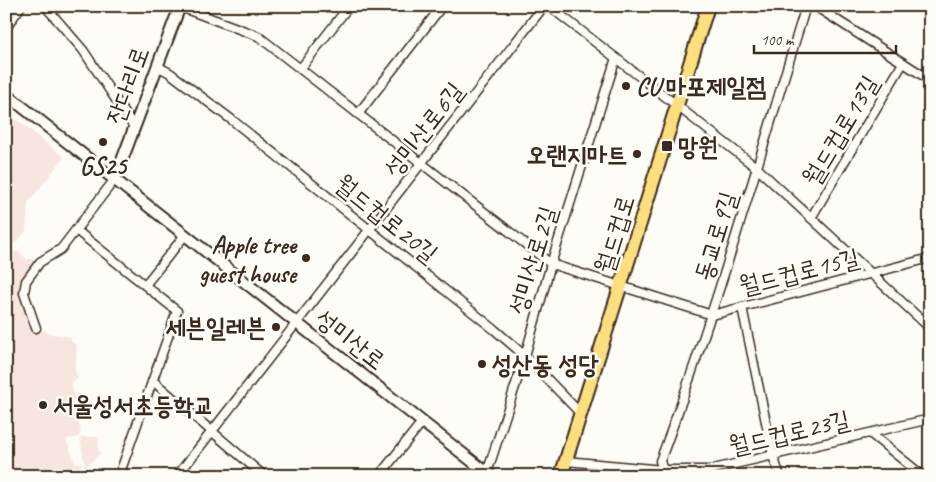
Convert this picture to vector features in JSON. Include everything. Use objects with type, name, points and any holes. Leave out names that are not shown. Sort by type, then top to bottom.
[{"type":"main road","name":"월드컵로","points":[[561,476],[678,107],[708,6]]},
{"type":"street","points":[[6,28],[21,6]]},
{"type":"street","points":[[45,6],[83,50],[134,127]]},
{"type":"street","name":"잔다리로","points":[[115,179],[179,6]]},
{"type":"street","name":"월드컵로15길","points":[[179,6],[258,36],[551,264],[712,315],[930,258]]},
{"type":"street","points":[[300,68],[349,6]]},
{"type":"street","points":[[358,114],[442,6]]},
{"type":"street","name":"성미산로6길","points":[[177,476],[544,6]]},
{"type":"street","name":"월드컵로13길","points":[[549,6],[757,168],[930,328]]},
{"type":"street","name":"동교로9길","points":[[662,473],[660,461],[712,315],[806,6]]},
{"type":"street","points":[[815,6],[930,80]]},
{"type":"street","name":"성미산로2길","points":[[488,475],[551,264],[616,58]]},
{"type":"street","name":"월드컵로13길","points":[[811,218],[903,63]]},
{"type":"street","name":"월드컵로20길","points":[[157,66],[170,73],[232,120],[525,356],[581,414]]},
{"type":"street","name":"성미산로","points":[[6,94],[488,475]]},
{"type":"street","points":[[36,328],[24,293],[26,281],[40,262],[61,249],[115,179]]},
{"type":"street","points":[[76,230],[177,311],[124,473]]},
{"type":"street","points":[[145,284],[185,235]]},
{"type":"street","points":[[742,307],[780,476]]},
{"type":"street","points":[[153,381],[264,476]]},
{"type":"street","name":"월드컵로23길","points":[[566,461],[662,473],[709,470],[930,419]]},
{"type":"street","points":[[379,476],[422,422]]},
{"type":"street","points":[[871,434],[923,476]]},
{"type":"shaded area","name":"서울성서초등학교","points":[[6,111],[64,157],[28,203],[26,231],[9,251],[19,252],[27,259],[39,259],[22,278],[20,295],[32,327],[42,331],[45,330],[47,333],[71,337],[71,341],[77,346],[75,371],[78,379],[71,382],[75,398],[79,396],[79,424],[81,432],[78,437],[66,439],[75,463],[83,463],[73,476],[6,476]]},
{"type":"shaded area","points":[[80,437],[99,437],[98,449],[100,453],[85,468]]},
{"type":"place","name":"CU 마포제일점","points":[[626,86]]},
{"type":"place","name":"GS25","points":[[103,142]]},
{"type":"place","name":"망원","points":[[667,146]]},
{"type":"place","name":"오랜지마트","points":[[637,154]]},
{"type":"place","name":"Apple tree guest house","points":[[306,258]]},
{"type":"place","name":"세븐일레븐","points":[[276,327]]},
{"type":"place","name":"성산동 성당","points":[[482,364]]},
{"type":"place","name":"서울성서초등학교","points":[[43,405]]}]
